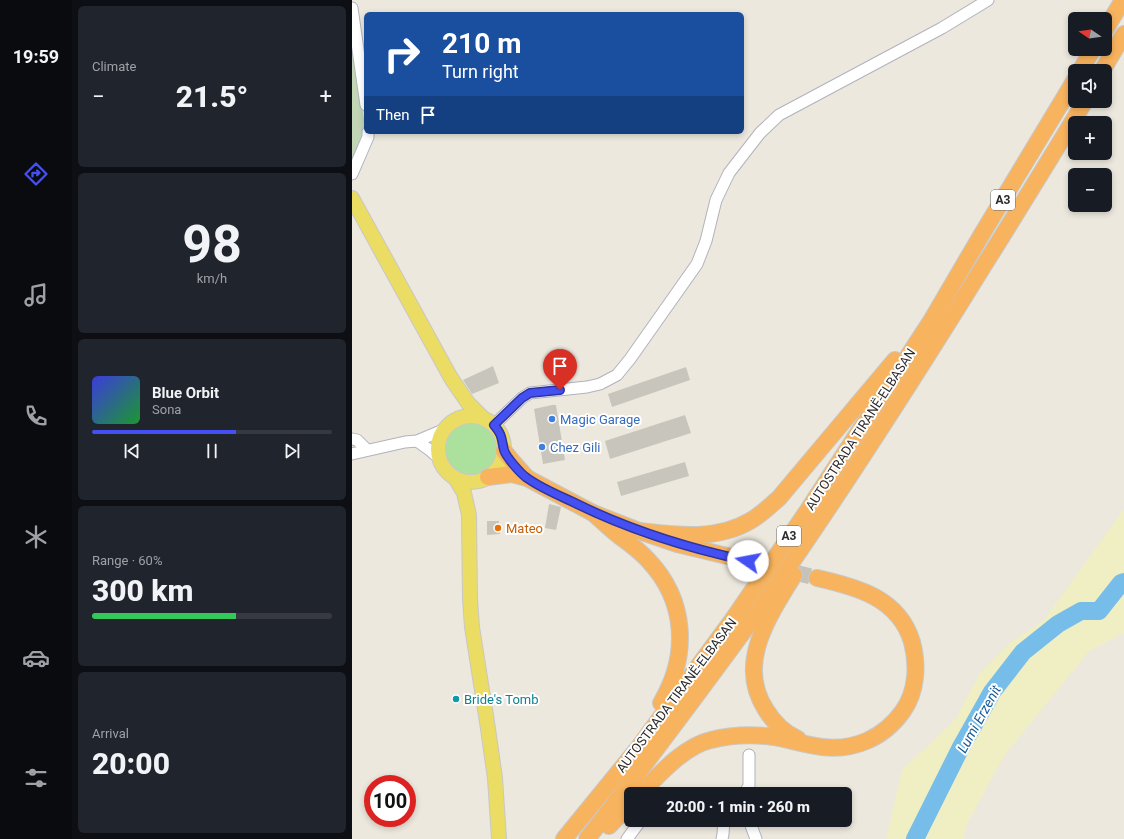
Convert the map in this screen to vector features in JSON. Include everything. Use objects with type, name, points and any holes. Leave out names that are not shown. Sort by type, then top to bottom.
[{"type":"highway","points":[[1112,18],[1123,0]]},
{"type":"highway","points":[[1106,64],[1124,34]]},
{"type":"highway","name":"AUTOSTRADA TIRANË-ELBASAN","points":[[564,839],[639,747],[738,612],[808,510],[931,321],[1068,92]]},
{"type":"highway","name":"AUTOSTRADA TIRANË-ELBASAN","points":[[588,839],[652,756],[733,645],[825,513],[945,328],[1081,108]]},
{"type":"highway","points":[[639,531],[682,536],[703,536],[735,528],[764,512],[779,498],[821,450],[887,370],[919,326],[931,321]]},
{"type":"highway","points":[[504,451],[527,478]]},
{"type":"highway","points":[[484,479],[512,474],[527,478],[593,513],[639,531],[677,544],[748,561]]},
{"type":"highway","name":"A3","points":[[593,513],[632,545],[655,568],[669,590],[678,615],[680,629],[677,666],[668,692],[638,736],[639,747]]},
{"type":"highway","points":[[810,744],[788,734],[771,717],[760,699],[756,683],[755,665],[757,645],[763,630],[825,525],[825,513]]},
{"type":"highway","points":[[647,787],[664,770],[685,753],[709,740],[725,737],[756,736],[786,739],[830,748],[852,747],[880,734],[889,728],[904,709],[914,688],[916,662],[910,637],[905,625],[889,607],[858,588],[817,578]]},
{"type":"highway","points":[[588,839],[599,836],[624,810]]},
{"type":"main road","points":[[352,198],[451,378],[468,403],[482,417],[494,425],[502,438],[504,451],[501,464],[484,479],[475,491],[469,515]]},
{"type":"main road","points":[[451,378],[457,403],[454,420]]},
{"type":"main road","points":[[482,417],[467,416],[454,420],[443,430],[438,444],[438,458],[445,470],[455,478],[464,493],[469,515],[470,598],[472,627],[495,778],[499,839]]},
{"type":"main road","points":[[455,478],[468,482],[484,479]]},
{"type":"street","points":[[494,425],[522,398],[530,393],[587,388],[600,384],[617,375],[697,264],[706,241],[716,200],[729,173],[760,133],[778,115],[942,28],[988,0]]},
{"type":"street","points":[[352,8],[364,91]]},
{"type":"street","points":[[352,174],[368,134]]},
{"type":"street","points":[[352,454],[405,442],[417,441],[443,430]]},
{"type":"street","points":[[352,439],[357,440],[367,450]]},
{"type":"street","points":[[417,441],[431,450],[438,458]]},
{"type":"street","points":[[748,787],[749,755]]},
{"type":"street","points":[[627,839],[636,827]]},
{"type":"street","points":[[722,839],[724,827]]},
{"type":"street","points":[[752,827],[756,839]]},
{"type":"green space","points":[[352,38],[364,120],[363,135],[352,164]]},
{"type":"green space","points":[[466,422],[476,422],[486,426],[494,434],[498,444],[498,454],[494,464],[486,472],[476,476],[466,476],[456,472],[448,464],[444,454],[444,444],[448,434],[456,426]]},
{"type":"sand","points":[[1124,509],[1124,633],[1089,651],[1004,756],[967,824],[963,839],[886,839],[902,770],[955,720],[980,673],[1009,644],[1044,620]]},
{"type":"building","points":[[493,366],[499,383],[472,394],[463,380]]},
{"type":"building","points":[[686,367],[690,380],[612,407],[608,394]]},
{"type":"building","points":[[556,405],[565,460],[543,464],[534,409]]},
{"type":"building","points":[[685,415],[691,433],[610,459],[605,441]]},
{"type":"building","points":[[685,462],[689,476],[621,496],[617,482]]},
{"type":"building","points":[[549,504],[561,507],[556,530],[545,528]]},
{"type":"building","points":[[487,521],[499,521],[500,534],[487,535]]},
{"type":"waterway","name":"Lumi Erzenit","points":[[915,839],[960,749],[992,692],[1023,652],[1058,624],[1081,611],[1099,611],[1121,583],[1124,582]]},
{"type":"tunnel","points":[[748,561],[817,578]]},
{"type":"place","name":"Magic Garage","points":[[552,419]]},
{"type":"place","name":"Chez Gili","points":[[542,447]]},
{"type":"place","name":"Mateo","points":[[498,528]]},
{"type":"place","name":"Bride's Tomb","points":[[456,699]]},
{"type":"route","points":[[560,390],[530,393],[504,414],[494,425],[502,438],[504,451],[527,478],[593,513],[639,531],[677,544],[748,561]]}]
